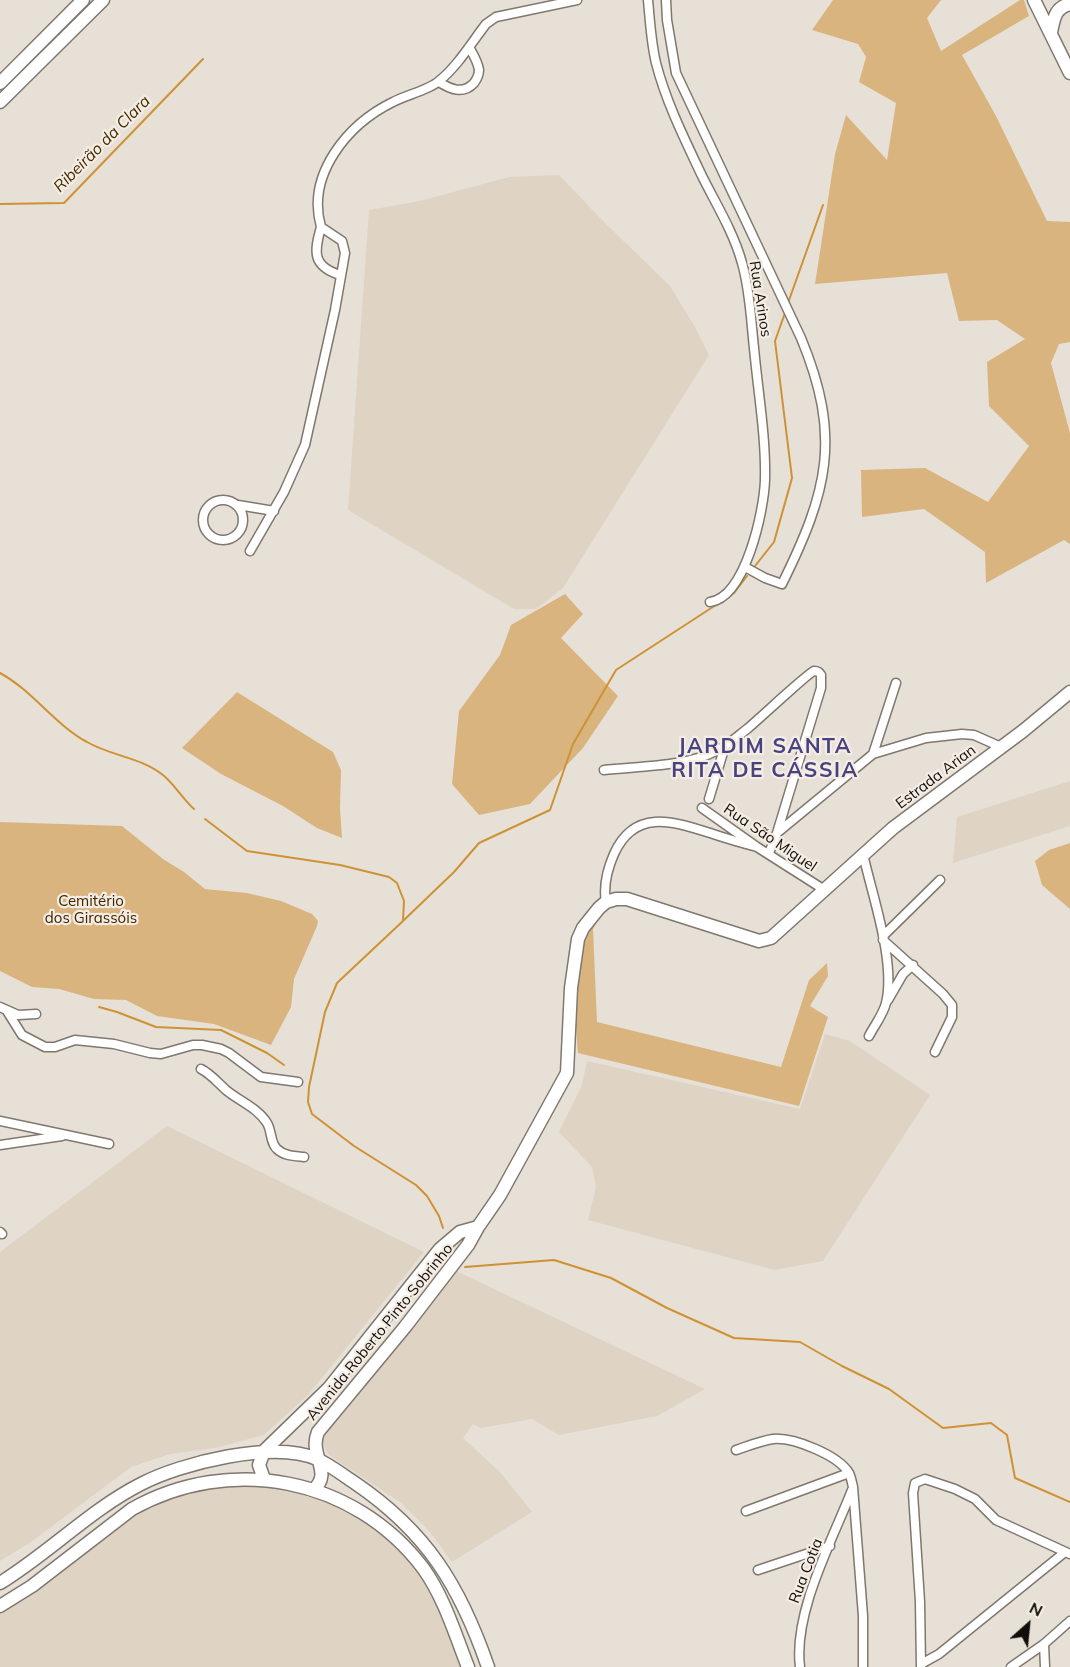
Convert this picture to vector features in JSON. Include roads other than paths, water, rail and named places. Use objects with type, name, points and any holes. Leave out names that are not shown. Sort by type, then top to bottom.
[{"type":"street","points":[[0,83],[83,0]]},
{"type":"street","points":[[0,102],[103,0]]},
{"type":"street","points":[[340,275],[330,272],[320,264],[315,248],[321,227],[318,201],[320,186],[325,170],[342,141],[371,115],[392,102],[439,82],[486,24],[496,17],[577,0]]},
{"type":"street","name":"Rua Arinos","points":[[648,0],[652,44],[664,89],[688,147],[731,235],[742,263],[761,414],[765,478],[761,509],[745,567],[726,593],[717,601],[710,602]]},
{"type":"street","name":"Rua Arinos","points":[[666,0],[668,28],[676,73],[801,338],[822,400],[826,438],[825,463],[820,491],[800,549],[782,584],[745,567]]},
{"type":"street","points":[[1034,0],[1070,73]]},
{"type":"street","points":[[1051,32],[1057,12],[1063,6],[1070,4]]},
{"type":"street","points":[[439,82],[454,90],[460,90],[474,82],[478,76],[478,67],[469,47]]},
{"type":"street","points":[[250,550],[274,511],[300,460],[335,310],[345,253],[342,241],[321,227]]},
{"type":"street","points":[[237,505],[244,517],[241,531],[230,540],[223,541],[210,536],[203,525],[204,513],[212,503],[224,500],[237,505],[274,511]]},
{"type":"street","points":[[604,770],[685,761],[709,754],[725,746],[772,708],[810,672],[819,672],[821,688],[769,853]]},
{"type":"street","points":[[873,754],[896,683]]},
{"type":"street","name":"Estrada Arian","points":[[824,889],[922,805],[1001,747],[1070,692]]},
{"type":"street","points":[[777,833],[873,754],[926,738],[962,734],[974,735],[1001,747]]},
{"type":"street","points":[[709,799],[725,746]]},
{"type":"street","name":"Rua São Miguel","points":[[702,808],[757,847],[824,889]]},
{"type":"street","points":[[757,847],[676,823],[660,821],[647,823],[634,828],[617,847],[606,876],[604,890],[606,902],[627,899],[765,941],[777,934],[824,889]]},
{"type":"street","points":[[863,854],[883,938],[887,979],[885,1005]]},
{"type":"street","points":[[883,938],[940,880]]},
{"type":"street","name":"Avenida Roberto Pinto Sobrinho","points":[[313,1490],[322,1478],[316,1458],[315,1439],[323,1425],[405,1327],[468,1245],[500,1195],[557,1094],[567,1073],[572,977],[578,939],[591,916],[606,902]]},
{"type":"street","points":[[883,938],[952,1005],[952,1017],[935,1052]]},
{"type":"street","points":[[869,1036],[903,974],[913,965]]},
{"type":"street","points":[[4,1009],[25,1016],[36,1014]]},
{"type":"street","points":[[4,1009],[24,1037],[45,1047],[56,1047],[74,1040],[84,1040],[161,1054],[193,1045],[202,1045],[221,1049],[261,1077],[298,1082]]},
{"type":"street","points":[[201,1069],[211,1074],[226,1090],[263,1118],[278,1150],[289,1155],[304,1157]]},
{"type":"street","points":[[0,1121],[109,1144]]},
{"type":"street","points":[[0,1145],[67,1135]]},
{"type":"street","name":"Avenida Roberto Pinto Sobrinho","points":[[264,1451],[329,1388],[440,1248],[459,1232],[478,1227]]},
{"type":"street","points":[[440,1248],[457,1260]]},
{"type":"street","points":[[736,1450],[767,1441],[788,1439],[800,1442],[825,1455],[849,1473],[853,1487],[863,1616],[863,1667]]},
{"type":"street","points":[[264,1451],[259,1465],[264,1479]]},
{"type":"street","points":[[0,1583],[108,1504],[143,1482],[184,1468],[244,1454],[264,1451],[289,1452],[316,1458],[361,1487],[405,1522],[426,1545],[454,1587],[488,1667]]},
{"type":"street","points":[[746,1511],[849,1473]]},
{"type":"street","points":[[0,1606],[32,1586],[132,1509],[150,1499],[198,1483],[264,1479],[313,1490],[351,1506],[388,1530],[422,1567],[437,1589],[468,1667]]},
{"type":"street","points":[[925,1479],[937,1482],[975,1499],[1001,1523],[1067,1553],[939,1654],[921,1665],[913,1493],[915,1483],[925,1479]]},
{"type":"street","points":[[351,1506],[361,1487]]},
{"type":"street","name":"Rua Cotia","points":[[800,1667],[799,1638],[803,1619],[853,1487]]},
{"type":"street","points":[[758,1570],[830,1546]]},
{"type":"street","points":[[1011,1667],[1044,1644],[1070,1621]]},
{"type":"street","points":[[1044,1644],[1045,1667]]},
{"type":"waterway","name":"Ribeirão da Clara","points":[[0,204],[64,203],[203,59]]},
{"type":"waterway","points":[[788,303],[823,205]]},
{"type":"waterway","points":[[755,566],[774,542],[792,478],[775,341],[785,313]]},
{"type":"waterway","points":[[727,598],[734,593],[747,576]]},
{"type":"waterway","points":[[404,920],[454,872],[479,843],[550,810],[573,744],[616,670],[722,601]]},
{"type":"waterway","name":"Ribeirão da Clara","points":[[0,673],[23,689],[75,735],[96,747],[145,764],[163,775],[194,809]]},
{"type":"waterway","name":"Ribeirão da Clara","points":[[205,819],[247,851],[340,865],[389,877],[397,883],[404,901],[403,921],[337,983],[325,1012],[309,1087],[308,1102],[312,1114],[354,1146],[416,1185],[427,1196],[443,1228]]},
{"type":"waterway","points":[[99,1007],[156,1027],[221,1030],[267,1053],[284,1065]]},
{"type":"waterway","points":[[465,1267],[554,1260],[611,1278],[667,1308],[734,1338],[800,1342],[889,1389],[943,1428],[991,1423],[1007,1435],[1015,1478],[1070,1502]]},
{"type":"district","name":"JARDIM SANTA RITA DE CÁSSIA","points":[[765,759]]},
{"type":"park label","name":"Cemitério dos Girassóis","points":[[91,910]]}]
